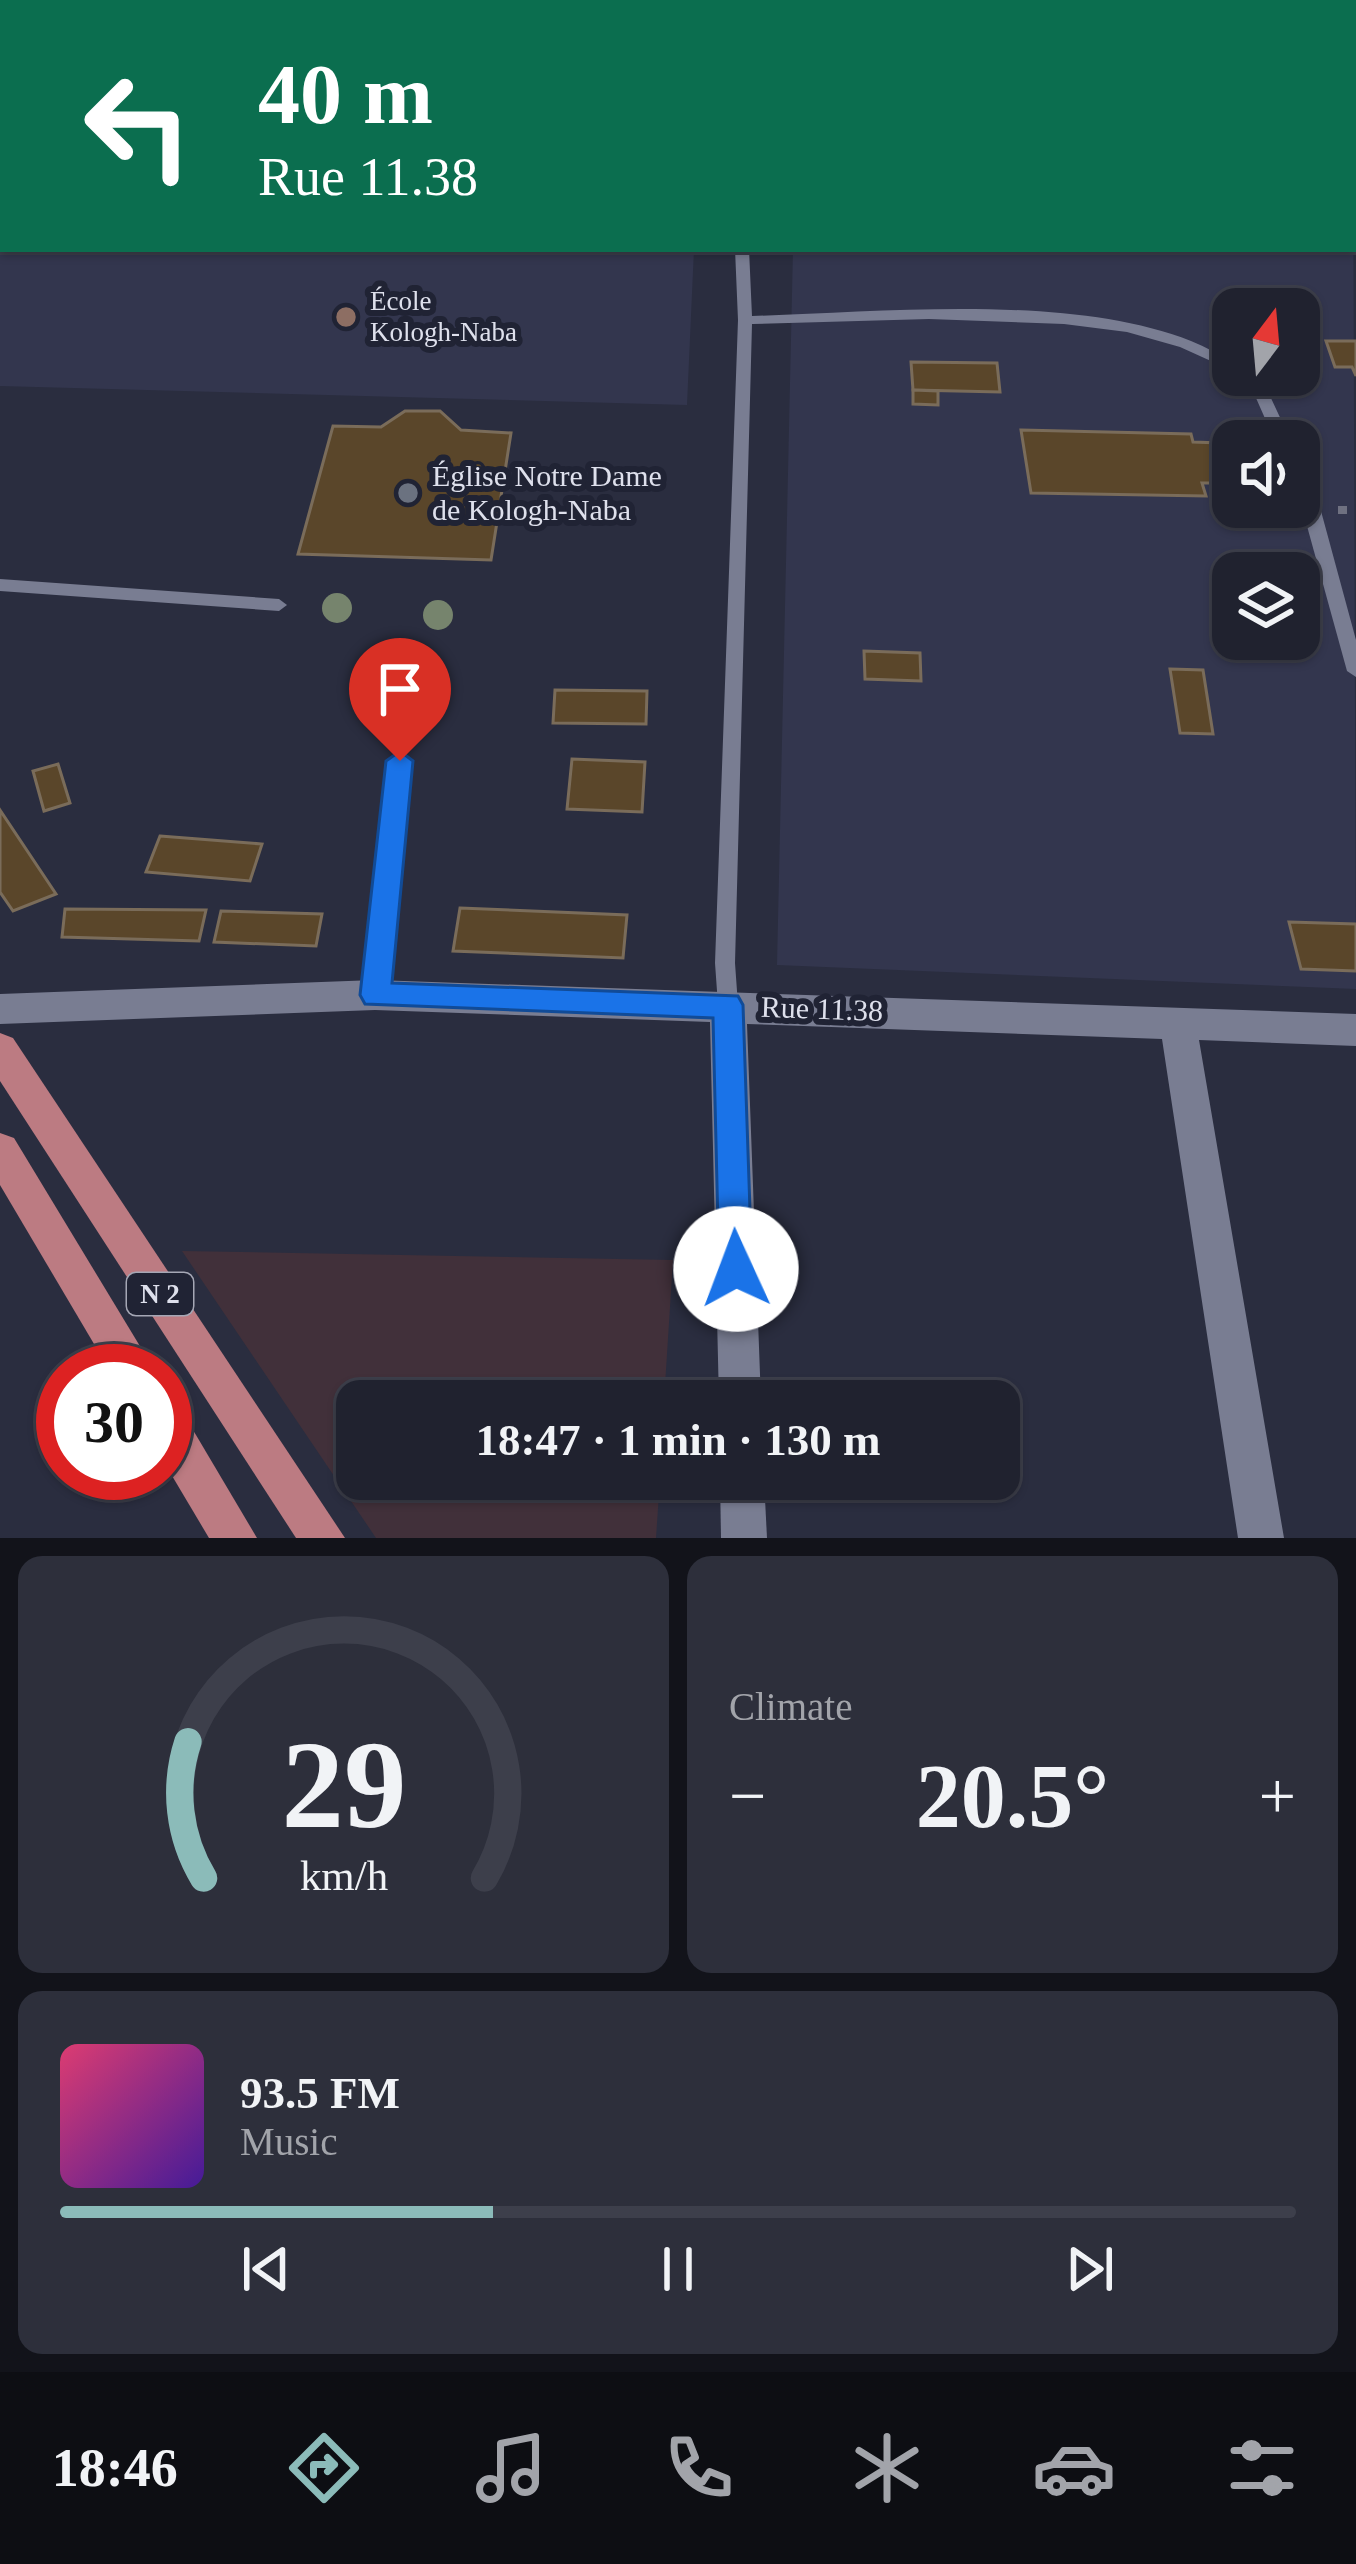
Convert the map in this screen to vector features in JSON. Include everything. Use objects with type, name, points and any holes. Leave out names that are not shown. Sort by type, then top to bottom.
[{"type":"main road","name":"N 2","points":[[0,1049],[322,1538]]},
{"type":"main road","name":"N 2","points":[[0,1150],[118,1344]]},
{"type":"main road","points":[[192,1468],[234,1538]]},
{"type":"street","name":"Rue 11.38","points":[[0,1009],[375,995],[1356,1030]]},
{"type":"street","points":[[728,1005],[739,1380]]},
{"type":"street","points":[[1178,1024],[1261,1538]]},
{"type":"street","points":[[743,1500],[744,1538]]},
{"type":"lane","points":[[728,1005],[725,939],[745,320],[742,252]]},
{"type":"lane","points":[[745,320],[1068,317],[1179,342],[1212,358]]},
{"type":"lane","points":[[1317,528],[1356,671]]},
{"type":"lane","points":[[0,585],[279,605]]},
{"type":"lane","points":[[375,995],[400,761]]},
{"type":"shaded area","name":"École Kologh-Naba","points":[[0,252],[694,252],[687,405],[0,386]]},
{"type":"shaded area","points":[[793,252],[1353,252],[1356,989],[777,965]]},
{"type":"shaded area","points":[[182,1251],[673,1260],[665,1380],[336,1380],[336,1479]]},
{"type":"shaded area","points":[[350,1500],[659,1500],[656,1538],[376,1538]]},
{"type":"building","points":[[1326,341],[1356,341],[1356,376],[1352,367],[1335,367]]},
{"type":"building","points":[[911,362],[997,363],[1000,392],[913,390]]},
{"type":"building","points":[[913,390],[938,391],[938,405],[913,404]]},
{"type":"building","name":"Église Notre Dame de Kologh-Naba","points":[[405,411],[440,411],[461,430],[511,433],[491,560],[298,554],[333,426],[381,427]]},
{"type":"building","points":[[1021,430],[1191,434],[1193,442],[1212,443],[1212,483],[1202,483],[1206,496],[1031,493]]},
{"type":"building","points":[[864,651],[920,653],[921,681],[865,679]]},
{"type":"building","points":[[1170,669],[1203,670],[1213,734],[1180,733]]},
{"type":"building","points":[[555,690],[647,691],[646,724],[553,723]]},
{"type":"building","points":[[572,759],[645,762],[642,812],[567,809]]},
{"type":"building","points":[[58,764],[70,803],[44,811],[33,771]]},
{"type":"building","points":[[0,810],[56,894],[13,911],[0,892]]},
{"type":"building","points":[[160,836],[262,844],[250,881],[146,872]]},
{"type":"building","points":[[460,908],[627,915],[623,958],[453,951]]},
{"type":"building","points":[[65,909],[206,910],[199,941],[62,937]]},
{"type":"building","points":[[221,911],[322,914],[316,946],[214,942]]},
{"type":"building","points":[[1289,922],[1356,924],[1356,971],[1301,969]]},
{"type":"place","name":"École Kologh-Naba","points":[[346,317]]},
{"type":"place","name":"Église Notre Dame de Kologh-Naba","points":[[408,493]]},
{"type":"route","points":[[400,761],[375,995],[728,1005],[736,1269]]}]
